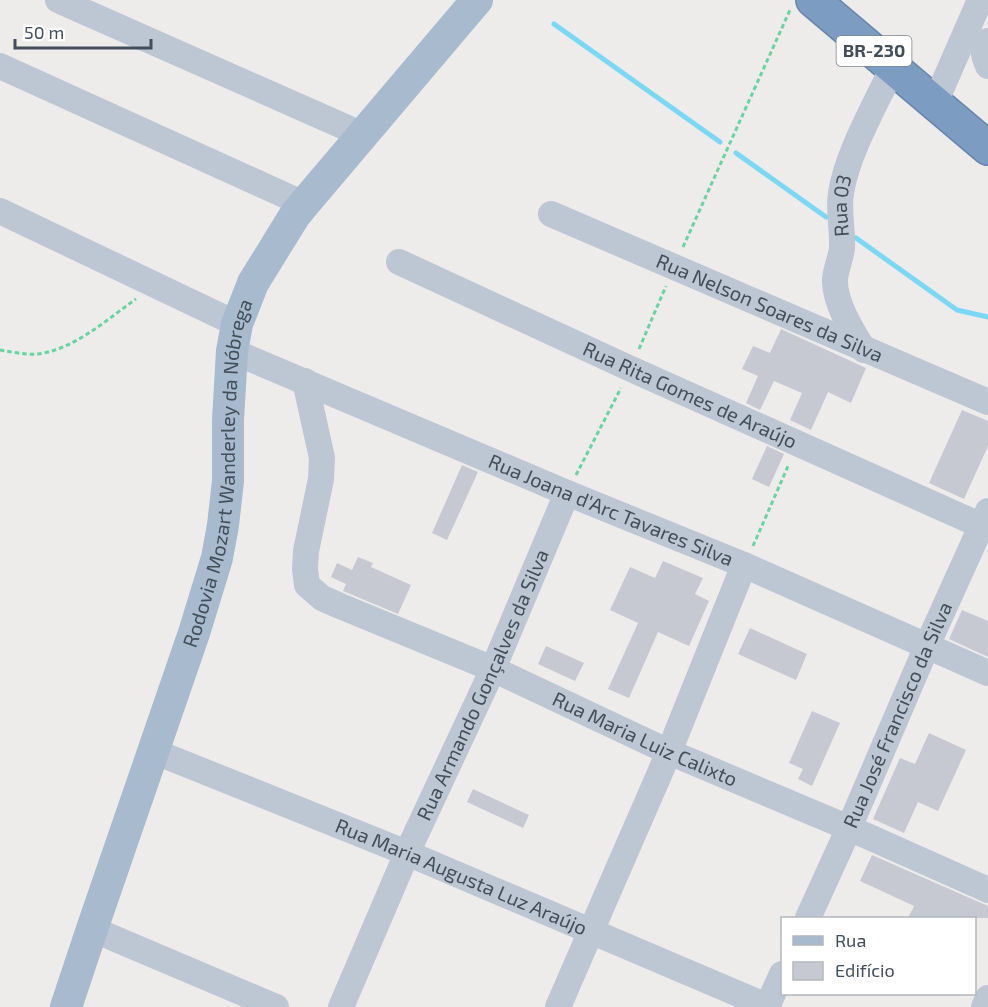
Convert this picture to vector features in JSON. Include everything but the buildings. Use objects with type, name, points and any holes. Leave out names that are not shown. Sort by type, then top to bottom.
[{"type":"highway","name":"BR-230","points":[[801,5],[893,67],[988,148]]},
{"type":"main road","name":"Rodovia Mozart Wanderley da Nóbrega","points":[[66,1007],[194,633],[217,558],[228,481],[228,420],[235,337],[243,306],[254,283],[295,215],[477,0]]},
{"type":"street","points":[[58,0],[363,135]]},
{"type":"street","points":[[935,103],[980,0]]},
{"type":"street","points":[[988,41],[983,49],[988,66]]},
{"type":"street","points":[[0,66],[304,204]]},
{"type":"street","name":"Rua 03","points":[[864,350],[851,329],[835,289],[835,277],[842,248],[839,212],[846,172],[893,67]]},
{"type":"street","name":"Rua Joana d'Arc Tavares Silva","points":[[0,211],[157,284],[305,381],[567,493],[744,565],[988,673]]},
{"type":"street","name":"Rua Nelson Soares da Silva","points":[[551,214],[988,402]]},
{"type":"street","name":"Rua Rita Gomes de Araújo","points":[[399,262],[798,443],[985,518]]},
{"type":"street","name":"Rua Maria Luiz Calixto","points":[[305,381],[322,458],[321,479],[306,551],[305,569],[307,585],[322,597],[493,669],[669,752],[988,890]]},
{"type":"street","name":"Rua Armando Gonçalves da Silva","points":[[341,1007],[407,853],[493,669],[567,493]]},
{"type":"street","name":"Rua José Francisco da Silva","points":[[808,917],[985,518]]},
{"type":"street","points":[[558,1007],[669,752],[744,565]]},
{"type":"street","name":"Rua Maria Augusta Luz Araújo","points":[[153,751],[407,853],[768,1007]]},
{"type":"street","points":[[92,929],[276,1007]]},
{"type":"street","points":[[768,1007],[781,978]]},
{"type":"street","points":[[984,1007],[988,998]]},
{"type":"path","points":[[674,268],[801,5]]},
{"type":"path","points":[[0,350],[37,354],[58,348],[81,337],[157,284]]},
{"type":"path","points":[[744,565],[798,443]]},
{"type":"waterway","points":[[554,24],[720,142]]},
{"type":"waterway","points":[[736,153],[826,217]]},
{"type":"waterway","points":[[856,238],[957,310],[988,317]]}]
